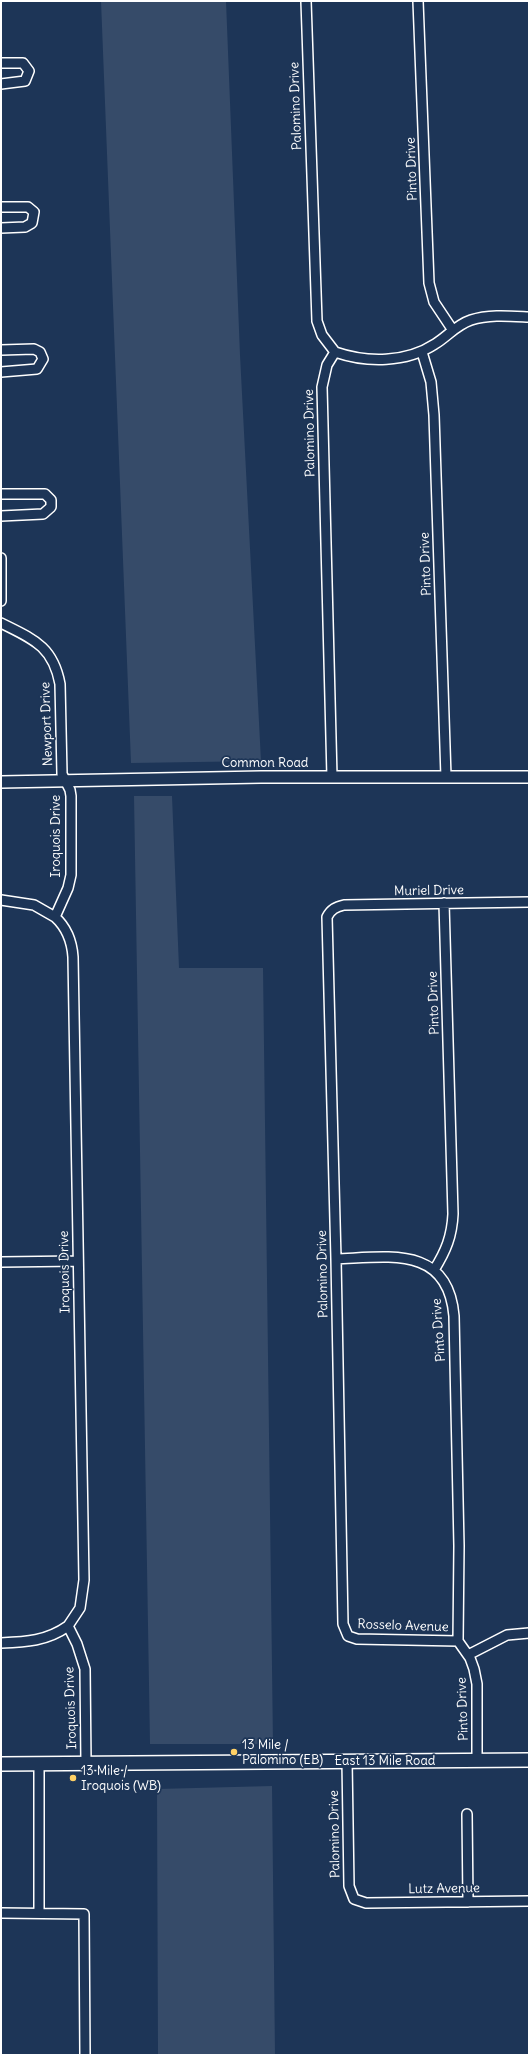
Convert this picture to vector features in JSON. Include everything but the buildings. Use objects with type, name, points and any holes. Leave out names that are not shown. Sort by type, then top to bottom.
[{"type":"main road","name":"East 13 Mile Road","points":[[1,1764],[529,1760]]},
{"type":"street","name":"Palomino Drive","points":[[306,1],[317,321],[322,335],[335,352],[327,365],[322,386],[332,777]]},
{"type":"street","name":"Pinto Drive","points":[[418,1],[429,283],[434,302],[452,329]]},
{"type":"street","points":[[1,63],[23,63],[29,72],[24,81],[1,84]]},
{"type":"street","points":[[1,207],[28,207],[34,212],[35,216],[32,223],[25,227],[1,228]]},
{"type":"street","points":[[335,352],[365,359],[396,358],[422,352],[437,343],[452,329],[480,318],[529,316]]},
{"type":"street","points":[[1,350],[34,350],[40,352],[43,359],[37,369],[1,372]]},
{"type":"street","name":"Pinto Drive","points":[[422,352],[429,370],[433,398],[446,777]]},
{"type":"street","points":[[1,494],[45,494],[50,500],[51,507],[43,514],[1,516]]},
{"type":"street","points":[[1,558],[1,601]]},
{"type":"street","name":"Newport Drive","points":[[1,623],[33,639],[41,645],[47,651],[57,670],[60,684],[62,774],[66,781]]},
{"type":"street","name":"Common Road","points":[[1,782],[332,777],[529,777]]},
{"type":"street","name":"Iroquois Drive","points":[[66,781],[71,796],[71,875],[68,888],[55,917],[66,933],[73,957],[84,1590],[80,1608],[68,1626],[77,1644],[85,1669],[86,1763]]},
{"type":"street","points":[[1,900],[34,905],[55,917]]},
{"type":"street","name":"Muriel Drive","points":[[330,911],[337,906],[344,905],[529,902]]},
{"type":"street","name":"Pinto Drive","points":[[444,904],[453,1214],[449,1241],[445,1254],[434,1270],[441,1276],[448,1288],[453,1303],[459,1546],[458,1641],[468,1655],[474,1669],[477,1684],[477,1760]]},
{"type":"street","name":"Palomino Drive","points":[[330,911],[327,928],[336,1259],[342,1616],[348,1636]]},
{"type":"street","points":[[336,1259],[396,1257],[410,1259],[434,1270]]},
{"type":"street","points":[[1,1262],[78,1261]]},
{"type":"street","points":[[1,1643],[24,1642],[42,1639],[68,1626]]},
{"type":"street","points":[[468,1655],[507,1635],[529,1633]]},
{"type":"street","name":"Rosselo Avenue","points":[[348,1636],[363,1640],[458,1641]]},
{"type":"street","name":"Palomino Drive","points":[[347,1761],[349,1886],[351,1895],[359,1902]]},
{"type":"street","points":[[39,1764],[39,1913]]},
{"type":"street","points":[[467,1814],[468,1902]]},
{"type":"street","name":"Lutz Avenue","points":[[359,1902],[529,1901]]},
{"type":"street","points":[[1,1913],[80,1912],[84,1914],[86,2055]]},
{"type":"shaded area","points":[[101,1],[226,1],[240,355],[261,761],[131,763]]},
{"type":"shaded area","points":[[134,796],[172,796],[179,968],[263,968],[273,1744],[150,1744]]},
{"type":"shaded area","points":[[272,1786],[275,2055],[158,2055],[157,1789]]},
{"type":"place","name":"13 Mile / Palomino (EB)","points":[[234,1752]]},
{"type":"place","name":"13 Mile / Iroquois (WB)","points":[[73,1778]]}]
